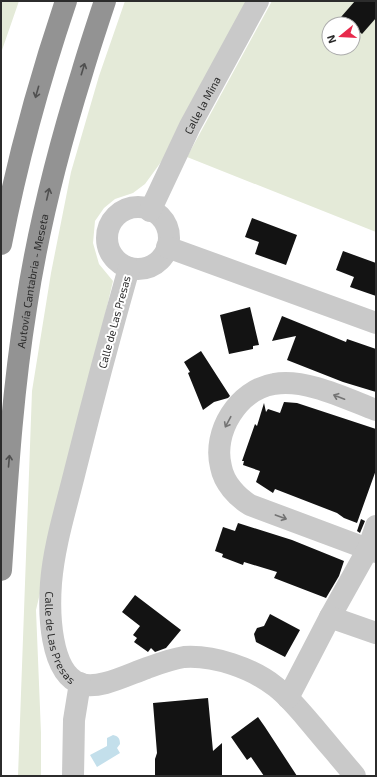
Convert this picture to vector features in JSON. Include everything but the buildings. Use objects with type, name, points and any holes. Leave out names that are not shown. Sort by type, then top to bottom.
[{"type":"highway","points":[[1,244],[26,131],[66,1]]},
{"type":"highway","name":"Autovía Cantabria - Meseta","points":[[1,570],[8,463],[19,356],[35,256],[58,154],[72,103],[105,1]]},
{"type":"street","name":"Calle la Mina","points":[[150,211],[190,126],[258,1]]},
{"type":"street","points":[[136,207],[146,208],[161,218],[166,225],[168,234],[167,247],[166,252],[160,260],[152,266],[142,269],[132,269],[115,259],[110,251],[107,241],[108,231],[112,222],[118,215],[126,210],[136,207]]},
{"type":"street","points":[[167,247],[376,323]]},
{"type":"street","name":"Calle de Las Presas","points":[[129,268],[58,541],[51,582],[50,610],[52,638],[58,657],[67,674],[80,683],[91,685],[102,684],[182,658],[203,657],[223,661],[253,673],[276,686],[288,698],[355,776]]},
{"type":"street","points":[[372,551],[261,510],[241,500],[225,479],[221,468],[219,446],[225,426],[246,396],[256,390],[275,384],[287,383],[312,386],[376,410]]},
{"type":"street","points":[[288,698],[330,617],[372,551],[376,526]]},
{"type":"street","points":[[330,617],[376,633]]},
{"type":"street","points":[[73,776],[74,720],[80,683]]},
{"type":"green space","points":[[1,1],[19,1],[1,53]]},
{"type":"green space","points":[[125,1],[248,1],[169,151],[145,184],[133,193],[115,199],[104,208],[95,221],[93,243],[99,264],[113,281],[36,610],[41,733],[41,776],[18,776],[32,391],[51,273],[71,172],[99,76]]},
{"type":"green space","points":[[272,1],[376,1],[376,232],[187,157]]},
{"type":"water","points":[[113,735],[119,739],[120,744],[117,748],[120,753],[97,767],[90,755],[107,746],[107,738]]}]
